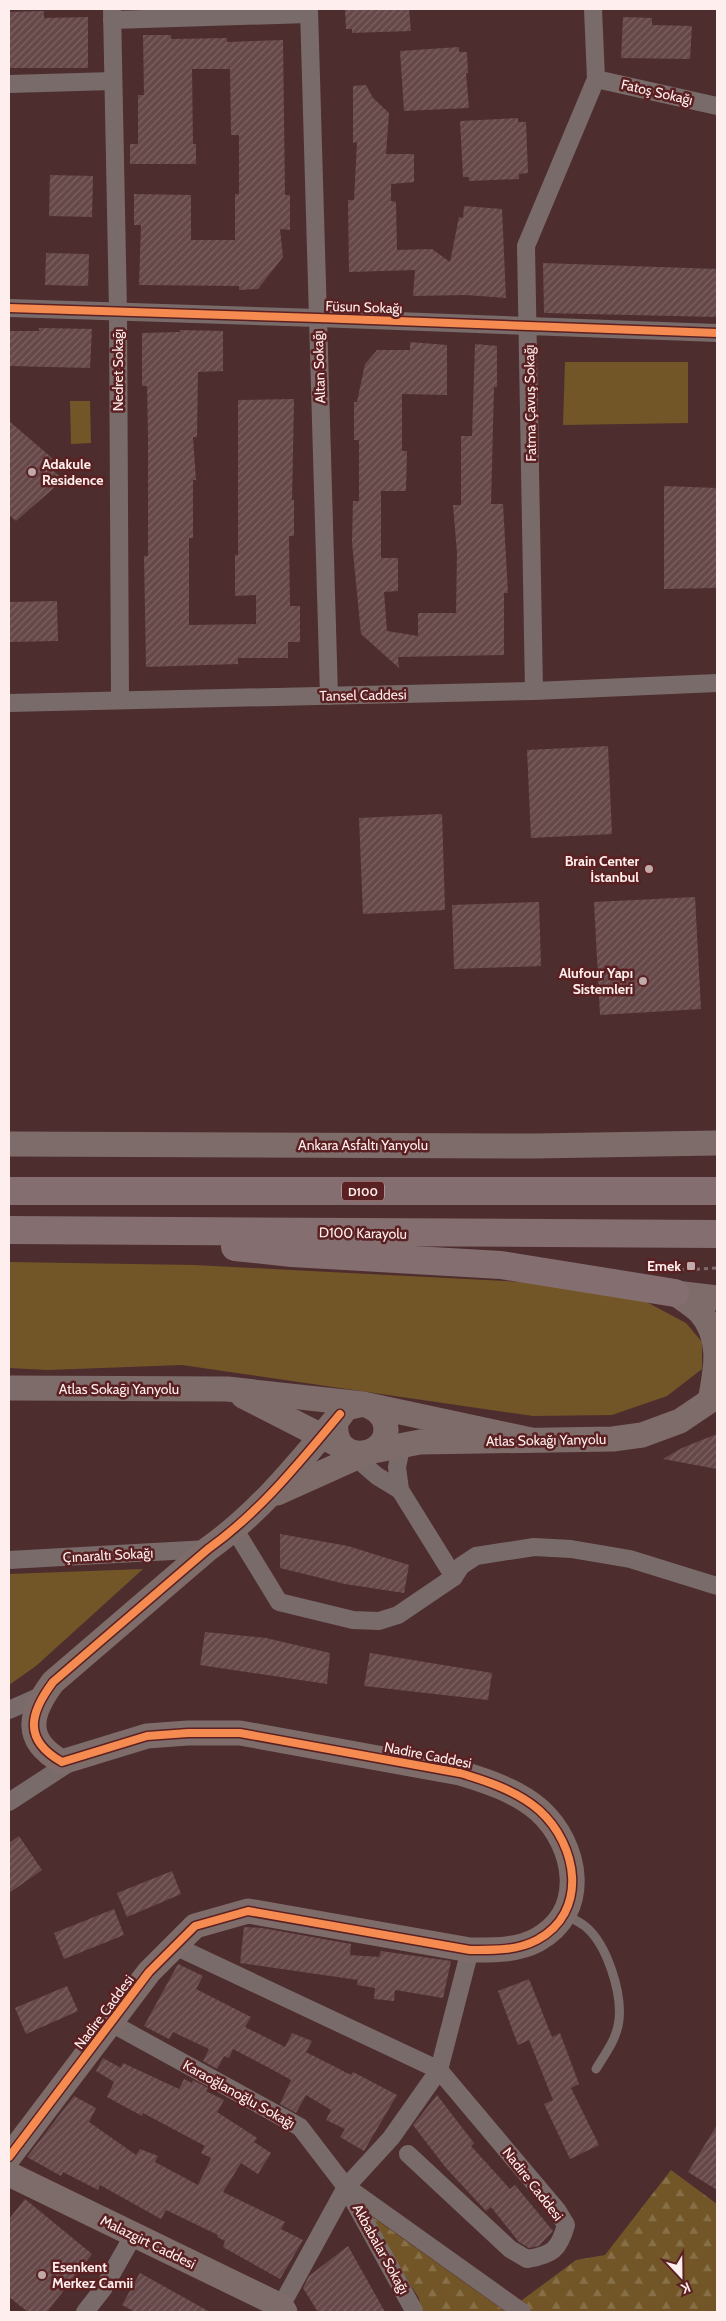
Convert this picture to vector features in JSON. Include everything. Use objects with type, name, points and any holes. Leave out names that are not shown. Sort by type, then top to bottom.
[{"type":"highway","name":"D100","points":[[9,1191],[717,1191]]},
{"type":"highway","name":"D100 Karayolu","points":[[9,1230],[717,1234]]},
{"type":"highway","points":[[87,1230],[292,1253],[501,1265],[677,1281]]},
{"type":"street","name":"Fatma Çavuş Sokağı","points":[[534,691],[529,326],[526,246],[596,78],[593,9]]},
{"type":"street","points":[[112,14],[309,12]]},
{"type":"street","name":"Altan Sokağı","points":[[309,12],[329,696]]},
{"type":"street","name":"Nedret Sokağı","points":[[112,14],[118,311],[120,700]]},
{"type":"street","name":"Fatoş Sokağı","points":[[596,78],[717,106]]},
{"type":"street","points":[[9,84],[113,81]]},
{"type":"street","name":"Füsun Sokağı","points":[[9,308],[717,333]]},
{"type":"street","name":"Tansel Caddesi","points":[[9,703],[534,691],[717,683]]},
{"type":"street","name":"Ankara Asfaltı Yanyolu","points":[[9,1144],[534,1146],[717,1143]]},
{"type":"street","points":[[677,1281],[717,1298]]},
{"type":"street","points":[[677,1281],[711,1329],[716,1347],[715,1395]]},
{"type":"street","name":"Atlas Sokağı Yanyolu","points":[[10,1388],[227,1388],[363,1404],[531,1440]]},
{"type":"street","name":"Atlas Sokağı Yanyolu","points":[[227,1388],[352,1449],[406,1444],[613,1439],[642,1435],[680,1421],[715,1395]]},
{"type":"street","points":[[363,1404],[377,1410],[385,1424],[384,1439],[352,1449],[377,1476],[400,1490],[454,1577]]},
{"type":"street","name":"Nadire Caddesi","points":[[352,1449],[340,1414],[346,1408],[363,1404]]},
{"type":"street","points":[[400,1490],[398,1467],[400,1453],[406,1444]]},
{"type":"street","name":"Nadire Caddesi","points":[[9,2157],[149,1972],[195,1926],[248,1911],[470,1950],[504,1950],[524,1946],[538,1940],[566,1914],[572,1890],[573,1874],[564,1842],[538,1810],[522,1798],[482,1779],[460,1773],[240,1733],[188,1733],[147,1736],[96,1750],[62,1762],[49,1755],[40,1744],[34,1731],[33,1717],[38,1703],[53,1682],[208,1549],[234,1530],[271,1496],[352,1449]]},
{"type":"street","name":"Nadire Caddesi","points":[[271,1496],[352,1449]]},
{"type":"street","points":[[234,1530],[280,1602],[354,1620],[379,1621],[398,1615],[454,1577],[461,1566],[476,1556],[534,1547],[571,1549],[630,1559],[717,1586]]},
{"type":"street","name":"Çınaraltı Sokağı","points":[[9,1560],[208,1549]]},
{"type":"street","points":[[10,1709],[43,1695]]},
{"type":"street","points":[[9,1802],[75,1759]]},
{"type":"street","points":[[175,1946],[439,2070]]},
{"type":"street","points":[[283,2309],[346,2187],[391,2138],[439,2070],[470,1950]]},
{"type":"street","name":"Karaoğlanoğlu Sokağı","points":[[111,2024],[300,2127],[346,2187]]},
{"type":"street","name":"Nadire Caddesi","points":[[408,2154],[510,2249],[527,2259],[547,2256],[562,2240],[566,2225],[557,2210],[439,2070]]},
{"type":"street","name":"Malazgirt Caddesi","points":[[9,2174],[283,2309]]},
{"type":"street","points":[[346,2187],[522,2312]]},
{"type":"street","name":"Akbabalar Sokağı","points":[[346,2187],[414,2312]]},
{"type":"street","points":[[85,2312],[107,2283],[133,2236]]},
{"type":"lane","points":[[566,1914],[586,1928],[601,1945],[616,1981],[619,2019],[613,2042],[596,2069]]},
{"type":"path","points":[[677,1281],[717,1268]]},
{"type":"green space","points":[[565,362],[688,362],[688,423],[563,425]]},
{"type":"green space","points":[[70,401],[90,401],[91,443],[71,444]]},
{"type":"green space","points":[[9,1262],[194,1265],[544,1283],[639,1298],[686,1323],[702,1342],[702,1369],[667,1396],[612,1415],[533,1416],[182,1365],[48,1370],[9,1368]]},
{"type":"green space","points":[[143,1569],[36,1666],[9,1685],[9,1574]]},
{"type":"green space","points":[[671,2170],[717,2204],[717,2312],[506,2312],[576,2260],[605,2255]]},
{"type":"green space","points":[[360,2208],[506,2312],[421,2312],[419,2298]]},
{"type":"building","points":[[345,9],[409,9],[411,31],[352,33],[352,29],[346,29]]},
{"type":"building","points":[[44,11],[44,18],[88,17],[88,68],[9,68],[9,12]]},
{"type":"building","points":[[623,17],[652,18],[652,25],[692,26],[690,59],[621,58]]},
{"type":"building","points":[[143,35],[171,35],[171,39],[227,38],[227,42],[283,40],[285,195],[290,195],[290,230],[280,229],[283,257],[258,289],[239,290],[239,286],[139,285],[141,225],[134,225],[134,194],[191,195],[191,240],[235,240],[235,194],[239,194],[239,135],[231,135],[230,69],[192,69],[193,144],[196,144],[196,164],[130,164],[130,144],[138,144],[138,95],[144,95]]},
{"type":"building","points":[[459,47],[459,52],[467,52],[468,73],[466,73],[469,108],[404,111],[400,51]]},
{"type":"building","points":[[366,85],[373,98],[389,113],[386,154],[414,154],[414,182],[391,184],[391,201],[396,202],[397,250],[432,249],[450,262],[459,217],[463,218],[464,206],[502,209],[506,298],[466,295],[413,296],[415,270],[349,272],[348,200],[354,200],[357,142],[353,143],[353,86]]},
{"type":"building","points":[[518,118],[518,122],[526,122],[528,173],[519,174],[519,179],[469,181],[469,177],[463,177],[460,121]]},
{"type":"building","points":[[50,175],[93,176],[92,217],[49,216]]},
{"type":"building","points":[[46,253],[89,254],[88,286],[45,285]]},
{"type":"building","points":[[543,263],[717,269],[717,317],[544,313]]},
{"type":"building","points":[[39,328],[92,329],[90,368],[9,366],[9,331],[39,331]]},
{"type":"building","points":[[180,330],[223,331],[223,371],[198,372],[197,437],[193,437],[196,480],[193,480],[193,538],[189,538],[189,625],[256,624],[256,595],[235,596],[235,555],[238,555],[238,400],[294,399],[292,500],[294,500],[294,536],[289,536],[290,606],[300,606],[300,642],[288,642],[288,658],[238,658],[238,664],[146,667],[144,556],[148,556],[148,437],[147,386],[142,386],[142,333],[180,332]]},
{"type":"building","points":[[410,342],[447,345],[447,395],[402,394],[402,451],[407,451],[406,491],[381,491],[381,558],[398,558],[398,591],[384,592],[387,631],[418,636],[418,613],[456,613],[457,553],[453,505],[461,505],[461,436],[472,436],[475,344],[497,346],[497,387],[494,387],[491,504],[503,504],[508,593],[504,593],[504,655],[398,657],[399,668],[361,634],[352,542],[353,501],[359,501],[359,440],[354,440],[354,402],[357,402],[365,364],[377,350],[410,350]]},
{"type":"building","name":"Adakule Residence","points":[[9,421],[52,458],[47,464],[63,480],[16,521],[9,515]]},
{"type":"building","points":[[664,486],[717,488],[717,588],[664,589]]},
{"type":"building","points":[[57,601],[58,641],[9,642],[9,602]]},
{"type":"building","points":[[608,746],[612,834],[531,838],[527,750]]},
{"type":"building","points":[[442,814],[445,910],[363,914],[359,818]]},
{"type":"building","points":[[695,897],[701,1009],[600,1015],[594,902]]},
{"type":"building","points":[[539,902],[541,966],[454,969],[452,905]]},
{"type":"building","points":[[717,1434],[717,1469],[663,1459],[682,1448]]},
{"type":"building","points":[[280,1534],[348,1546],[409,1565],[404,1593],[345,1584],[280,1568]]},
{"type":"building","points":[[205,1632],[266,1638],[330,1653],[327,1684],[200,1665]]},
{"type":"building","points":[[370,1653],[492,1673],[488,1700],[364,1686]]},
{"type":"building","points":[[19,1836],[42,1870],[9,1893],[9,1843]]},
{"type":"building","points":[[172,1871],[181,1894],[127,1917],[117,1893]]},
{"type":"building","points":[[114,1909],[124,1935],[64,1959],[54,1933]]},
{"type":"building","points":[[244,1927],[262,1928],[351,1944],[350,1955],[379,1957],[381,1951],[451,1961],[443,1998],[395,1990],[394,2001],[374,1999],[375,1988],[357,1985],[358,1980],[240,1963]]},
{"type":"building","points":[[178,1964],[203,1976],[196,1989],[251,2017],[245,2027],[285,2047],[292,2033],[312,2041],[306,2052],[351,2075],[353,2072],[397,2095],[364,2151],[340,2137],[345,2129],[326,2120],[331,2110],[306,2095],[296,2113],[280,2104],[291,2080],[233,2049],[229,2058],[224,2056],[217,2069],[203,2061],[209,2049],[173,2032],[169,2039],[144,2026]]},
{"type":"building","points":[[529,1979],[552,2037],[560,2033],[579,2084],[571,2088],[599,2145],[570,2159],[544,2104],[553,2100],[529,2040],[518,2045],[498,1991]]},
{"type":"building","points":[[67,1986],[78,2011],[26,2034],[15,2008]]},
{"type":"building","points":[[103,2058],[121,2068],[123,2063],[179,2089],[184,2079],[192,2083],[193,2080],[208,2088],[206,2091],[224,2100],[217,2112],[257,2138],[254,2142],[271,2153],[258,2174],[241,2163],[223,2192],[285,2222],[281,2229],[303,2240],[280,2279],[223,2247],[225,2241],[217,2237],[218,2235],[166,2210],[161,2219],[100,2185],[98,2190],[63,2172],[61,2176],[27,2157],[74,2096],[96,2108],[89,2122],[136,2155],[140,2149],[158,2156],[155,2162],[198,2185],[211,2158],[201,2153],[205,2146],[143,2113],[142,2116],[107,2097],[114,2082],[96,2071]]},
{"type":"building","points":[[437,2095],[474,2143],[471,2146],[510,2189],[515,2185],[553,2231],[539,2246],[529,2248],[519,2242],[491,2207],[486,2211],[446,2168],[413,2125]]},
{"type":"building","points":[[717,2125],[717,2190],[688,2172]]},
{"type":"building","name":"Esenkent Merkez Camii","points":[[25,2199],[92,2254],[47,2312],[28,2312],[9,2297],[9,2219]]},
{"type":"building","points":[[348,2246],[385,2312],[318,2312],[303,2288],[309,2276]]},
{"type":"building","points":[[140,2273],[210,2312],[135,2312],[122,2305]]},
{"type":"cycle path","points":[[9,308],[717,333]]},
{"type":"cycle path","points":[[9,2157],[149,1972],[195,1926],[248,1911],[470,1950],[496,1950],[513,1948],[537,1940],[554,1928],[565,1913],[571,1896],[572,1878],[569,1859],[562,1841],[552,1824],[539,1810],[521,1797],[481,1779],[460,1773],[240,1733],[188,1733],[147,1736],[62,1762],[49,1754],[41,1745],[36,1735],[34,1726],[35,1716],[39,1705],[53,1682],[245,1519],[278,1486],[340,1414]]},
{"type":"place","name":"Adakule Residence","points":[[32,472]]},
{"type":"place","name":"Brain Center İstanbul","points":[[649,869]]},
{"type":"place","name":"Alufour Yapı Sistemleri","points":[[643,981]]},
{"type":"place","name":"Emek","points":[[691,1266]]},
{"type":"place","name":"Esenkent Merkez Camii","points":[[42,2275]]}]
